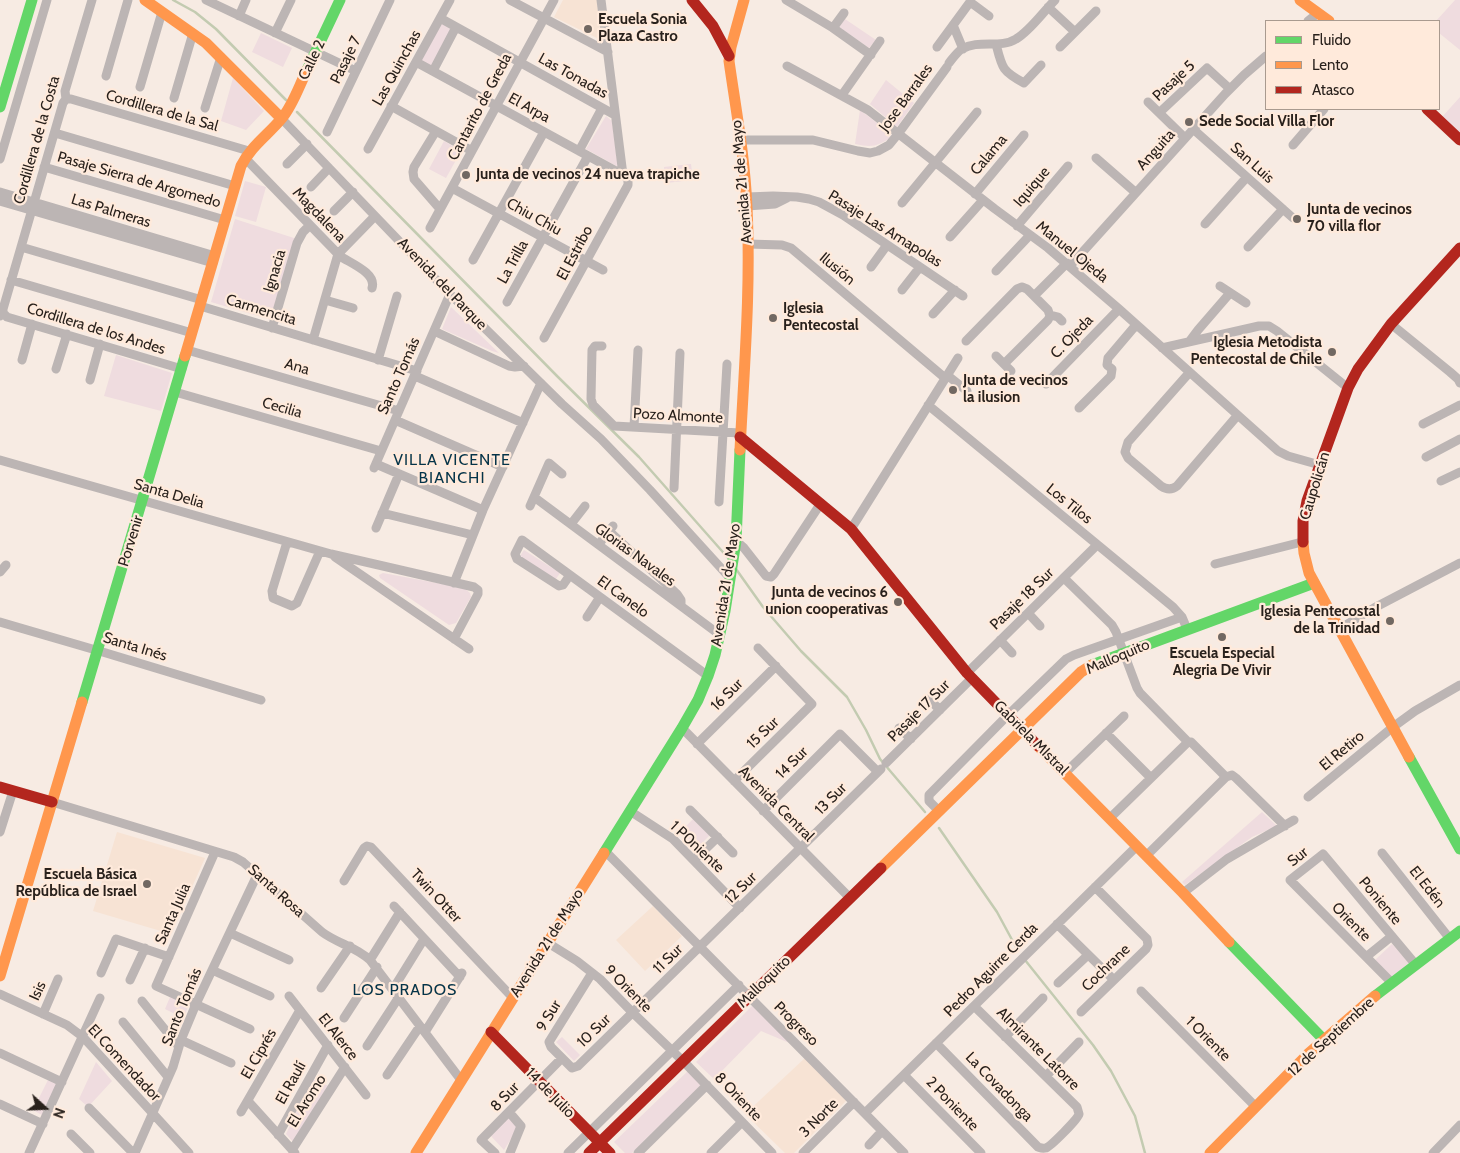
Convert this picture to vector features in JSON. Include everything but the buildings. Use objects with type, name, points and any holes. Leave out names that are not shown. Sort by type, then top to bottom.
[{"type":"street","points":[[0,107],[32,0]]},
{"type":"street","points":[[0,159],[46,0]]},
{"type":"street","name":"Cordillera de la Costa","points":[[2,315],[44,167],[66,99],[65,91],[92,0]]},
{"type":"street","points":[[106,76],[128,0]]},
{"type":"street","name":"Avenida del Parque","points":[[145,0],[193,33],[221,57],[450,294],[601,439],[731,574]]},
{"type":"street","points":[[206,0],[356,71]]},
{"type":"street","points":[[239,16],[246,0]]},
{"type":"street","points":[[275,33],[290,0]]},
{"type":"street","name":"Calle 2","points":[[281,118],[287,111],[340,0]]},
{"type":"street","name":"Pasaje 7","points":[[327,132],[390,0]]},
{"type":"street","name":"Las Quinchas","points":[[368,148],[450,0]]},
{"type":"street","points":[[510,0],[608,52]]},
{"type":"street","name":"Cantarito de Greda","points":[[430,228],[554,0]]},
{"type":"street","points":[[601,0],[615,115],[625,177]]},
{"type":"street","points":[[692,0],[717,31],[729,56]]},
{"type":"street","points":[[729,56],[744,0]]},
{"type":"street","points":[[786,0],[833,28],[871,54]]},
{"type":"street","points":[[953,25],[962,49],[973,45],[1006,43],[1016,39],[1025,32],[1055,0]]},
{"type":"street","points":[[1300,0],[1328,20]]},
{"type":"street","points":[[937,47],[970,2],[989,16]]},
{"type":"street","points":[[1048,7],[1075,32]]},
{"type":"street","points":[[1060,47],[1096,11]]},
{"type":"street","points":[[140,87],[162,12]]},
{"type":"street","points":[[833,28],[844,13]]},
{"type":"street","points":[[1309,20],[1318,13]]},
{"type":"street","name":"Las Tonadas","points":[[440,18],[615,115]]},
{"type":"street","points":[[432,71],[456,27]]},
{"type":"street","points":[[174,98],[193,33]]},
{"type":"street","points":[[842,95],[880,41]]},
{"type":"street","points":[[996,44],[1003,69],[1024,83],[1042,66]]},
{"type":"street","name":"Jose Barrales","points":[[741,140],[813,140],[851,150],[870,152],[884,149],[898,134],[948,65],[962,49]]},
{"type":"street","name":"Avenida 21 de Mayo","points":[[416,1153],[682,728],[698,700],[708,676],[720,635],[736,541],[748,280],[747,202],[741,140],[729,56]]},
{"type":"street","points":[[206,108],[221,57]]},
{"type":"street","name":"Anguita","points":[[1034,296],[1068,264],[1228,91],[1265,57]]},
{"type":"street","name":"El Arpa","points":[[416,62],[625,177]]},
{"type":"street","name":"Manuel Ojeda","points":[[787,66],[868,110],[982,200],[1068,264],[1278,451],[1288,456],[1320,465]]},
{"type":"street","name":"Pasaje 5","points":[[1159,113],[1207,68],[1228,91]]},
{"type":"street","name":"Cordillera de la Sal","points":[[66,99],[247,155]]},
{"type":"street","name":"Pasaje 5","points":[[1148,102],[1185,138]]},
{"type":"street","points":[[392,106],[472,151]]},
{"type":"street","points":[[579,151],[602,108]]},
{"type":"street","points":[[1292,145],[1323,110]]},
{"type":"street","points":[[1428,110],[1460,140]]},
{"type":"street","points":[[902,203],[977,112]]},
{"type":"street","name":"Porvenir","points":[[0,976],[143,501],[235,186],[247,155],[281,118]]},
{"type":"street","name":"San Luis","points":[[1193,129],[1293,218]]},
{"type":"street","name":"Cantarito de Greda","points":[[436,131],[414,166],[413,172],[414,178],[440,209]]},
{"type":"street","points":[[473,260],[544,132]]},
{"type":"street","points":[[55,133],[235,186]]},
{"type":"street","name":"Calama","points":[[975,194],[1024,135]]},
{"type":"street","points":[[287,164],[307,144]]},
{"type":"street","name":"Magdalena","points":[[247,155],[342,258],[356,264],[372,279],[374,282],[372,288]]},
{"type":"street","name":"La Trilla","points":[[506,302],[588,156]]},
{"type":"street","points":[[1096,158],[1135,192]]},
{"type":"street","name":"Iquique","points":[[1018,226],[1068,166]]},
{"type":"street","name":"Pasaje Sierra de Argomedo","points":[[44,167],[225,220]]},
{"type":"street","points":[[311,187],[329,168]]},
{"type":"street","name":"El Estribo","points":[[544,338],[628,184],[625,177]]},
{"type":"street","points":[[1205,224],[1247,177]]},
{"type":"street","name":"Chiu Chiu","points":[[452,188],[603,270]]},
{"type":"street","name":"Las Palmeras","points":[[0,192],[33,206],[214,260]]},
{"type":"street","points":[[334,211],[353,192]]},
{"type":"street","name":"Pasaje Las Amapolas","points":[[747,202],[774,204],[788,198],[809,199],[830,207],[959,293],[933,314]]},
{"type":"street","points":[[950,237],[982,200]]},
{"type":"street","name":"Las Palmeras","points":[[0,201],[33,206]]},
{"type":"street","points":[[1248,247],[1283,209]]},
{"type":"street","points":[[313,340],[338,254],[375,216]]},
{"type":"street","name":"Ignacia","points":[[272,328],[297,243],[303,232],[310,225]]},
{"type":"street","points":[[996,271],[1030,235]]},
{"type":"street","name":"Ilusión","points":[[748,244],[782,245],[791,248],[946,377],[967,391]]},
{"type":"street","points":[[871,267],[887,245]]},
{"type":"street","name":"Carmencita","points":[[21,247],[201,303],[322,344],[378,360],[416,374],[523,423]]},
{"type":"street","name":"Caupolicán","points":[[1460,248],[1391,324],[1358,369],[1348,388],[1320,465],[1305,511],[1302,532],[1306,563],[1314,583],[1460,848]]},
{"type":"street","points":[[902,290],[920,267]]},
{"type":"street","points":[[11,280],[192,333]]},
{"type":"street","points":[[1220,286],[1246,303]]},
{"type":"street","points":[[966,341],[1017,289],[1025,288],[1048,310],[1050,315],[1048,320],[1004,364]]},
{"type":"street","points":[[1189,342],[1230,293]]},
{"type":"street","name":"Santo Tomás","points":[[399,474],[375,466],[450,294]]},
{"type":"street","points":[[378,360],[397,296]]},
{"type":"street","points":[[325,300],[353,308]]},
{"type":"street","name":"C. Ojeda","points":[[1046,384],[1118,309]]},
{"type":"street","name":"Cordillera de los Andes","points":[[2,315],[182,368]]},
{"type":"street","points":[[1050,315],[1062,320]]},
{"type":"street","points":[[22,360],[32,324]]},
{"type":"street","points":[[1079,408],[1111,376],[1112,369],[1107,365],[1108,358],[1136,324]]},
{"type":"street","points":[[1391,324],[1450,372],[1460,383]]},
{"type":"street","points":[[1162,348],[1259,326],[1269,326],[1348,388]]},
{"type":"street","points":[[434,332],[509,366],[524,366]]},
{"type":"street","points":[[56,369],[67,334]]},
{"type":"street","points":[[90,380],[100,344]]},
{"type":"street","name":"Pozo Almonte","points":[[602,346],[595,346],[592,350],[591,399],[593,405],[614,426],[723,432],[740,435]]},
{"type":"street","name":"Ana","points":[[187,350],[399,411]]},
{"type":"street","points":[[634,427],[638,350]]},
{"type":"street","points":[[674,488],[680,353]]},
{"type":"street","points":[[996,356],[1011,372]]},
{"type":"street","points":[[851,529],[958,358]]},
{"type":"street","name":"Avenida 21 de Mayo","points":[[719,502],[726,364]]},
{"type":"street","points":[[1189,373],[1128,442],[1125,452],[1128,458],[1161,486],[1166,489],[1172,489],[1177,486],[1237,416]]},
{"type":"street","points":[[454,583],[483,510],[541,383]]},
{"type":"street","name":"Cecilia","points":[[175,392],[381,452]]},
{"type":"street","name":"Los Tilos","points":[[928,405],[1173,607],[1182,617],[1187,629]]},
{"type":"street","points":[[1423,424],[1460,405]]},
{"type":"street","points":[[395,420],[503,466]]},
{"type":"street","name":"Gabriela MIstral","points":[[740,435],[851,529],[969,676],[1110,818],[1324,1040]]},
{"type":"street","points":[[1426,457],[1460,439]]},
{"type":"street","name":"Santa Delia","points":[[0,460],[331,554],[474,587],[478,590],[478,594],[454,638]]},
{"type":"street","points":[[530,506],[549,463],[562,474]]},
{"type":"street","points":[[1441,481],[1460,472]]},
{"type":"street","points":[[376,528],[399,474],[483,510]]},
{"type":"street","name":"Glorias Navales","points":[[534,497],[720,635]]},
{"type":"street","points":[[736,541],[744,548],[766,576],[771,577],[821,503]]},
{"type":"street","points":[[571,524],[585,506]]},
{"type":"street","points":[[382,513],[473,535]]},
{"type":"street","points":[[598,544],[611,529],[677,594],[680,605]]},
{"type":"street","name":"El Canelo","points":[[570,575],[563,585],[559,586],[517,559],[516,554],[522,540],[570,575],[708,676]]},
{"type":"street","points":[[287,542],[272,591],[273,598],[292,606],[297,604],[320,551]]},
{"type":"street","points":[[1216,564],[1302,542]]},
{"type":"street","name":"Pasaje 18 Sur","points":[[969,676],[1000,640],[1098,545]]},
{"type":"street","points":[[331,554],[469,649]]},
{"type":"street","points":[[1339,630],[1374,608],[1460,563]]},
{"type":"street","points":[[369,581],[368,572],[370,568],[376,565]]},
{"type":"street","points":[[1064,578],[1114,629],[1136,688],[1140,693],[1188,742],[1191,742],[1226,777]]},
{"type":"street","name":"Malloquito","points":[[589,1153],[1086,669],[1096,662],[1314,583]]},
{"type":"street","points":[[587,617],[600,597]]},
{"type":"street","points":[[1028,613],[1040,626]]},
{"type":"street","name":"Malloquito","points":[[939,811],[928,801],[929,795],[1008,715],[1070,657],[1182,617]]},
{"type":"street","name":"Santa Inés","points":[[0,622],[261,700]]},
{"type":"street","points":[[1000,640],[1012,653]]},
{"type":"street","points":[[758,648],[776,666]]},
{"type":"street","name":"15 Sur","points":[[734,781],[812,704],[776,666]]},
{"type":"street","name":"16 Sur","points":[[697,744],[776,666]]},
{"type":"street","name":"Pasaje 17 Sur","points":[[882,768],[940,710],[969,676]]},
{"type":"street","name":"El Retiro","points":[[1308,797],[1393,727],[1415,711],[1460,685]]},
{"type":"street","points":[[929,699],[940,710]]},
{"type":"street","points":[[1065,773],[1124,716]]},
{"type":"street","name":"Avenida Central","points":[[682,728],[850,898]]},
{"type":"street","points":[[899,728],[911,739]]},
{"type":"street","points":[[1106,733],[1151,778]]},
{"type":"street","name":"14 Sur","points":[[764,811],[840,734],[882,768]]},
{"type":"street","points":[[1110,818],[1188,742]]},
{"type":"street","name":"13 Sur","points":[[801,849],[882,768]]},
{"type":"street","points":[[1146,856],[1226,777],[1232,776],[1236,778],[1285,826]]},
{"type":"street","name":"Santa Rosa","points":[[0,787],[239,859],[258,873],[322,932],[336,941],[350,946],[370,960],[461,1080]]},
{"type":"street","points":[[0,832],[13,791]]},
{"type":"street","points":[[690,810],[733,853]]},
{"type":"street","name":"1 P0niente","points":[[630,811],[673,839],[740,908]]},
{"type":"street","points":[[1183,893],[1227,859],[1294,820]]},
{"type":"street","points":[[694,860],[718,837]]},
{"type":"street","name":"Pedro Aguirre Cerda","points":[[865,1113],[1137,846]]},
{"type":"street","name":"Twin Otter","points":[[344,881],[364,848],[371,847],[513,998]]},
{"type":"street","name":"12 Sur","points":[[701,947],[801,849]]},
{"type":"street","name":"Progreso","points":[[605,851],[904,1153]]},
{"type":"street","name":"Santa Julia","points":[[196,1004],[156,986],[215,852]]},
{"type":"street","name":"El Edén","points":[[1382,853],[1450,939]]},
{"type":"street","name":"Sur","points":[[1290,880],[1323,854]]},
{"type":"street","name":"Poniente","points":[[1323,854],[1416,965]]},
{"type":"street","name":"Santo Tomás","points":[[134,1153],[173,1067],[180,1043],[196,1004],[258,873]]},
{"type":"street","name":"Oriente","points":[[1290,880],[1392,983]]},
{"type":"street","name":"Cochrane","points":[[1081,1012],[1146,949],[1148,943],[1146,937],[1095,887]]},
{"type":"street","points":[[370,960],[397,909],[424,939],[461,975],[387,1075]]},
{"type":"street","points":[[1058,924],[1114,980]]},
{"type":"street","name":"12 de Septiembre","points":[[1210,1153],[1255,1106],[1324,1040],[1392,983],[1460,931]]},
{"type":"street","points":[[230,933],[289,960]]},
{"type":"street","points":[[1366,957],[1392,936]]},
{"type":"street","points":[[101,973],[116,939],[169,957]]},
{"type":"street","points":[[393,989],[424,939]]},
{"type":"street","name":"9 Oriente","points":[[548,943],[592,973],[683,1061]]},
{"type":"street","points":[[321,988],[350,946]]},
{"type":"street","name":"11 Sur","points":[[633,1013],[701,947]]},
{"type":"street","points":[[130,980],[145,948]]},
{"type":"street","points":[[1058,983],[1088,955]]},
{"type":"street","points":[[344,1018],[377,967]]},
{"type":"street","points":[[212,970],[270,996]]},
{"type":"street","name":"9 Sur","points":[[574,1068],[570,1067],[551,1047],[549,1042],[592,973]]},
{"type":"street","name":"Isis","points":[[43,1014],[58,979]]},
{"type":"street","points":[[568,1153],[739,985]]},
{"type":"street","name":"1 Oriente","points":[[1141,991],[1255,1106]]},
{"type":"street","name":"El Comendador","points":[[0,994],[67,1025],[83,1037],[189,1153]]},
{"type":"street","name":"El Alerce","points":[[289,996],[366,1095]]},
{"type":"street","points":[[29,1153],[100,998]]},
{"type":"street","points":[[367,1046],[399,998]]},
{"type":"street","points":[[1006,1036],[1043,998]]},
{"type":"street","points":[[142,1001],[180,1043],[231,1063]]},
{"type":"street","points":[[196,1004],[250,1029]]},
{"type":"street","name":"Almirante Latorre","points":[[974,1006],[1077,1107],[1079,1114]]},
{"type":"street","name":"El Ciprés","points":[[241,1112],[300,1010]]},
{"type":"street","name":"10 Sur","points":[[574,1068],[633,1013]]},
{"type":"street","points":[[123,1022],[168,1077]]},
{"type":"street","name":"14 de Julio","points":[[491,1032],[610,1153]]},
{"type":"street","points":[[1046,1076],[1079,1042]]},
{"type":"street","name":"La Covadonga","points":[[936,1043],[1038,1147],[1049,1146],[1077,1120],[1079,1114]]},
{"type":"street","name":"El Raulí","points":[[278,1135],[328,1045]]},
{"type":"street","points":[[0,1053],[62,1082]]},
{"type":"street","name":"8 Sur","points":[[496,1153],[481,1140],[562,1058]]},
{"type":"street","name":"8 Oriente","points":[[683,1061],[772,1153]]},
{"type":"street","name":"El Aromo","points":[[294,1152],[345,1067]]},
{"type":"street","name":"2 Poniente","points":[[904,1075],[980,1153]]},
{"type":"street","points":[[638,1153],[707,1085]]},
{"type":"street","points":[[248,1101],[294,1152]]},
{"type":"street","name":"3 Norte","points":[[803,1153],[854,1102]]},
{"type":"street","points":[[0,1104],[42,1124]]},
{"type":"street","points":[[89,1108],[134,1153]]},
{"type":"street","points":[[509,1112],[521,1126],[510,1153]]},
{"type":"street","points":[[711,1153],[742,1122]]},
{"type":"street","points":[[1433,1153],[1460,1126]]},
{"type":"street","points":[[869,1145],[882,1131]]},
{"type":"street","points":[[71,1134],[90,1153]]},
{"type":"shaded area","name":"Escuela Sonia Plaza Castro","points":[[563,0],[597,0],[601,40],[554,17]]},
{"type":"shaded area","points":[[1455,0],[1460,0],[1460,50],[1440,34],[1440,20],[1437,20]]},
{"type":"shaded area","points":[[845,19],[876,40],[869,48],[839,27]]},
{"type":"shaded area","points":[[441,21],[454,28],[432,67],[419,61]]},
{"type":"shaded area","points":[[261,33],[292,48],[283,67],[252,52]]},
{"type":"shaded area","points":[[233,78],[264,111],[246,130],[221,121]]},
{"type":"shaded area","points":[[886,80],[914,103],[897,127],[870,104]]},
{"type":"shaded area","points":[[1460,97],[1460,134],[1442,117]]},
{"type":"shaded area","points":[[860,110],[892,137],[875,145],[855,144]]},
{"type":"shaded area","points":[[606,116],[612,121],[618,167],[586,149]]},
{"type":"shaded area","points":[[444,141],[461,151],[446,178],[429,169]]},
{"type":"shaded area","points":[[691,164],[693,180],[666,183],[664,167]]},
{"type":"shaded area","points":[[245,181],[266,187],[256,222],[235,216]]},
{"type":"shaded area","points":[[235,219],[297,239],[271,320],[211,302]]},
{"type":"shaded area","points":[[451,307],[499,353],[442,329]]},
{"type":"shaded area","points":[[116,355],[172,373],[161,411],[104,396]]},
{"type":"shaded area","points":[[524,550],[560,573],[554,582],[518,559]]},
{"type":"shaded area","points":[[383,573],[464,588],[470,593],[471,597],[456,623],[449,625],[380,578],[379,575]]},
{"type":"shaded area","points":[[1262,812],[1277,826],[1252,837],[1185,885],[1182,882]]},
{"type":"shaded area","points":[[695,817],[711,834],[697,848],[681,831]]},
{"type":"shaded area","name":"Escuela Básica República de Israel","points":[[117,832],[205,858],[171,934],[93,911]]},
{"type":"shaded area","points":[[653,906],[682,936],[645,971],[616,940]]},
{"type":"shaded area","points":[[1392,944],[1409,963],[1392,979],[1375,960]]},
{"type":"shaded area","points":[[170,997],[189,1005],[183,1018],[165,1009]]},
{"type":"shaded area","points":[[753,1005],[794,1045],[761,1031],[714,1079],[696,1062]]},
{"type":"shaded area","points":[[562,1037],[580,1055],[574,1061],[556,1042]]},
{"type":"shaded area","points":[[805,1058],[847,1100],[794,1153],[785,1153],[745,1114]]},
{"type":"shaded area","points":[[96,1062],[112,1081],[88,1107],[79,1099]]},
{"type":"shaded area","points":[[690,1069],[703,1083],[632,1153],[625,1153],[614,1142]]},
{"type":"shaded area","points":[[312,1079],[329,1086],[294,1143],[286,1134]]},
{"type":"shaded area","points":[[48,1080],[57,1084],[42,1115],[33,1110]]},
{"type":"shaded area","points":[[508,1114],[519,1126],[504,1150],[489,1134]]},
{"type":"waterway","points":[[173,0],[195,12],[216,29],[286,100]]},
{"type":"waterway","points":[[297,112],[639,457],[729,559]]},
{"type":"waterway","points":[[736,569],[763,607],[801,651],[847,697],[880,759],[925,812]]},
{"type":"waterway","points":[[939,828],[997,912],[1017,949]]},
{"type":"waterway","points":[[1025,960],[1093,1045],[1111,1071],[1135,1116],[1145,1153]]},
{"type":"traffic: fast","points":[[0,107],[32,0]]},
{"type":"traffic: fast","points":[[307,70],[340,0]]},
{"type":"traffic: fast","points":[[82,702],[185,356]]},
{"type":"traffic: fast","points":[[604,853],[682,728],[698,700],[708,676],[725,611],[736,541],[740,450]]},
{"type":"traffic: fast","points":[[1092,665],[1314,583]]},
{"type":"traffic: fast","points":[[1409,757],[1460,849]]},
{"type":"traffic: fast","points":[[1375,996],[1460,931]]},
{"type":"traffic: fast","points":[[1229,942],[1324,1040]]},
{"type":"traffic: slow","points":[[145,0],[206,43],[281,118]]},
{"type":"traffic: slow","points":[[740,450],[748,238],[744,171],[729,61],[744,0]]},
{"type":"traffic: slow","points":[[1300,0],[1328,20]]},
{"type":"traffic: slow","points":[[185,356],[241,166],[255,147],[286,113],[307,70]]},
{"type":"traffic: slow","points":[[1303,542],[1309,573],[1409,757]]},
{"type":"traffic: slow","points":[[881,868],[1081,672],[1092,665]]},
{"type":"traffic: slow","points":[[0,976],[82,702]]},
{"type":"traffic: slow","points":[[1038,746],[1229,942]]},
{"type":"traffic: slow","points":[[416,1153],[604,853]]},
{"type":"traffic: slow","points":[[1210,1153],[1308,1054],[1375,996]]},
{"type":"traffic: jam","points":[[692,0],[713,26],[729,56]]},
{"type":"traffic: jam","points":[[1428,110],[1460,140]]},
{"type":"traffic: jam","points":[[1303,542],[1303,521],[1307,501],[1348,388],[1358,369],[1391,324],[1460,248]]},
{"type":"traffic: jam","points":[[740,437],[851,529],[967,673],[1038,746]]},
{"type":"traffic: jam","points":[[0,787],[52,802]]},
{"type":"traffic: jam","points":[[589,1153],[881,868]]},
{"type":"traffic: jam","points":[[491,1032],[610,1153]]},
{"type":"place","name":"Escuela Sonia Plaza Castro","points":[[588,29]]},
{"type":"place","name":"Sede Social Villa Flor","points":[[1189,122]]},
{"type":"place","name":"Junta de vecinos 24 nueva trapiche","points":[[466,175]]},
{"type":"place","name":"Junta de vecinos 70 villa flor","points":[[1297,219]]},
{"type":"place","name":"Iglesia Pentecostal","points":[[773,318]]},
{"type":"place","name":"Iglesia Metodista Pentecostal de Chile","points":[[1332,352]]},
{"type":"place","name":"Junta de vecinos la ilusion","points":[[953,390]]},
{"type":"place","name":"Junta de vecinos 6 union cooperativas","points":[[898,602]]},
{"type":"place","name":"Iglesia Pentecostal de la Trinidad","points":[[1390,621]]},
{"type":"place","name":"Escuela Especial Alegria De Vivir","points":[[1222,637]]},
{"type":"place","name":"Escuela Básica República de Israel","points":[[147,884]]},
{"type":"district","name":"VILLA VICENTE BIANCHI","points":[[452,469]]},
{"type":"district","name":"LOS PRADOS","points":[[405,990]]}]
